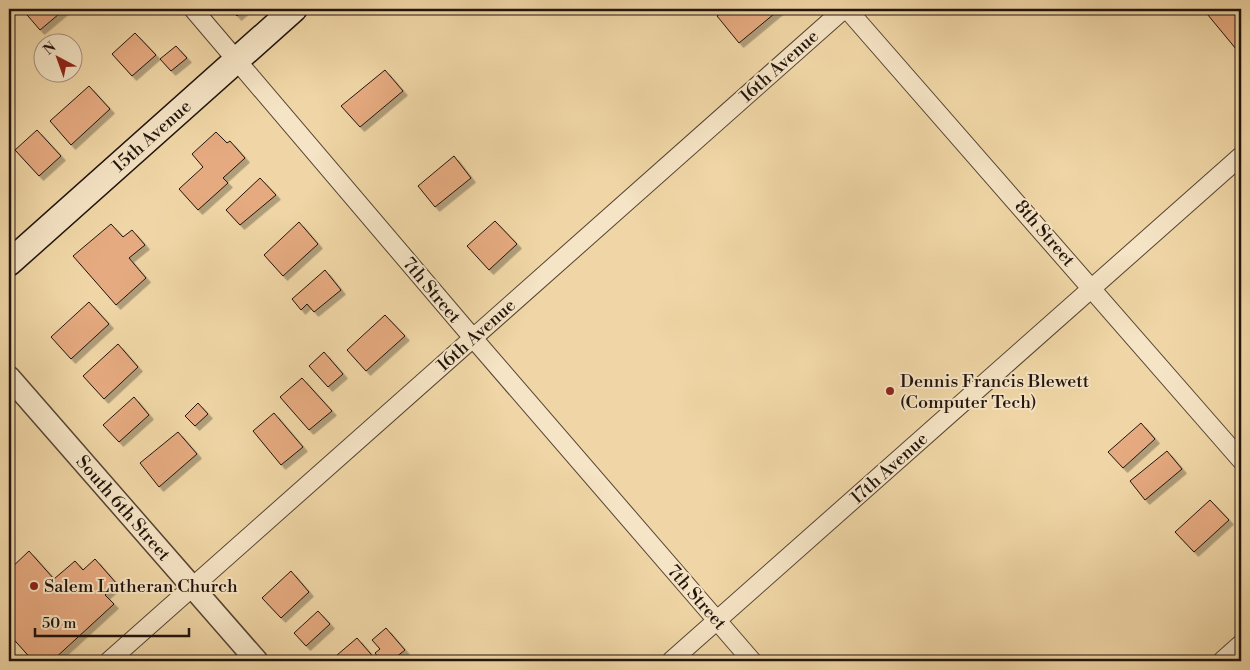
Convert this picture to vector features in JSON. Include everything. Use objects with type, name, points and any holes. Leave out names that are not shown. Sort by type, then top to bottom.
[{"type":"main road","name":"15th Avenue","points":[[9,263],[294,9]]},
{"type":"street","name":"7th Street","points":[[193,9],[473,338],[752,661]]},
{"type":"street","name":"8th Street","points":[[845,9],[1093,288],[1241,460]]},
{"type":"street","name":"16th Avenue","points":[[110,661],[845,9]]},
{"type":"street","name":"17th Avenue","points":[[671,661],[1241,156]]},
{"type":"street","name":"South 6th Street","points":[[9,377],[257,661]]},
{"type":"street","points":[[1222,661],[1241,644]]},
{"type":"building","points":[[22,9],[65,9],[40,30]]},
{"type":"building","points":[[231,9],[245,9],[237,16]]},
{"type":"building","points":[[726,9],[780,9],[739,43],[717,16]]},
{"type":"building","points":[[1203,9],[1241,9],[1241,55]]},
{"type":"building","points":[[135,33],[156,55],[132,76],[112,54]]},
{"type":"building","points":[[176,46],[187,58],[171,71],[160,59]]},
{"type":"building","points":[[385,70],[403,91],[360,127],[341,106]]},
{"type":"building","points":[[89,86],[110,109],[71,145],[50,121]]},
{"type":"building","points":[[37,130],[61,156],[39,176],[15,150]]},
{"type":"building","points":[[216,132],[227,143],[230,141],[245,158],[223,178],[228,183],[198,210],[179,189],[203,167],[192,154]]},
{"type":"building","points":[[454,156],[471,178],[435,207],[418,186]]},
{"type":"building","points":[[260,178],[276,195],[240,225],[226,210]]},
{"type":"building","points":[[495,221],[517,244],[489,270],[467,246]]},
{"type":"building","points":[[299,222],[318,244],[283,276],[264,255]]},
{"type":"building","points":[[111,224],[123,237],[132,230],[145,245],[129,258],[146,278],[116,305],[73,256]]},
{"type":"building","points":[[325,270],[341,290],[314,312],[307,304],[301,310],[292,299]]},
{"type":"building","points":[[89,302],[109,324],[71,359],[51,337]]},
{"type":"building","points":[[385,315],[405,336],[366,371],[347,350]]},
{"type":"building","points":[[118,344],[138,367],[104,399],[83,376]]},
{"type":"building","points":[[324,352],[343,374],[328,387],[309,366]]},
{"type":"building","points":[[302,378],[332,411],[309,430],[280,397]]},
{"type":"building","points":[[134,397],[149,415],[119,442],[103,425]]},
{"type":"building","points":[[198,403],[208,414],[195,426],[185,416]]},
{"type":"building","points":[[274,413],[303,447],[281,465],[253,431]]},
{"type":"building","points":[[1141,423],[1155,439],[1123,468],[1108,452]]},
{"type":"building","points":[[178,432],[197,454],[159,487],[140,463]]},
{"type":"building","points":[[1167,451],[1182,469],[1145,500],[1130,481]]},
{"type":"building","points":[[1210,500],[1229,520],[1194,552],[1175,532]]},
{"type":"building","points":[[29,551],[54,579],[75,561],[83,570],[95,559],[117,584],[105,595],[114,604],[52,661],[33,661],[9,634],[9,570]]},
{"type":"building","points":[[291,571],[309,592],[281,618],[262,598]]},
{"type":"building","points":[[318,611],[330,624],[306,646],[294,633]]},
{"type":"building","points":[[386,628],[405,650],[391,661],[381,661],[375,653],[380,649],[372,640]]},
{"type":"building","points":[[357,638],[376,660],[330,661]]},
{"type":"building","points":[[196,655],[202,661],[189,661]]},
{"type":"place","name":"Dennis Francis Blewett (Computer Tech)","points":[[890,391]]},
{"type":"place","name":"Salem Lutheran Church","points":[[34,586]]}]
